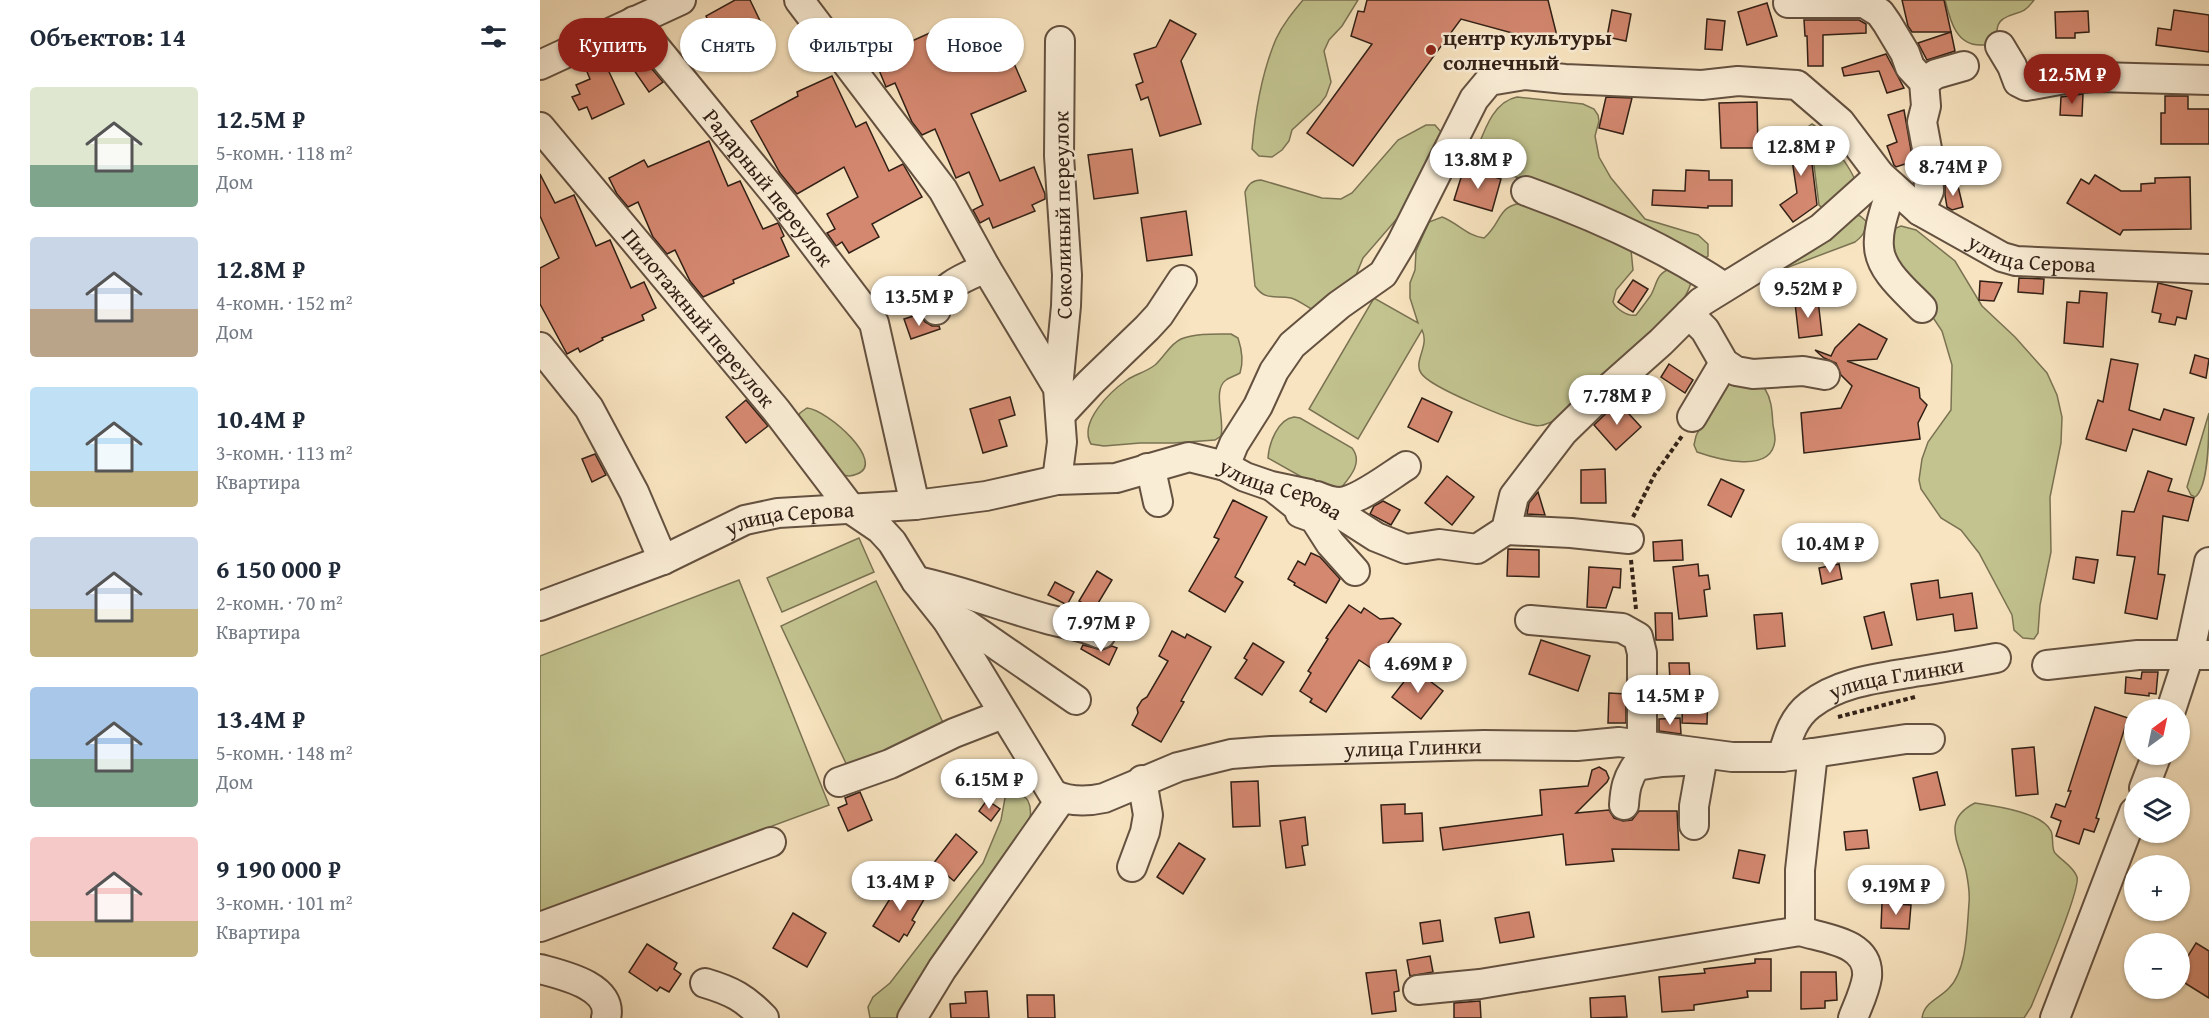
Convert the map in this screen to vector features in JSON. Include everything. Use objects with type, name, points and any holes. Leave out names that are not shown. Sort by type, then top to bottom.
[{"type":"street","points":[[641,18],[681,0]]},
{"type":"street","points":[[799,0],[943,190],[1060,401],[1090,383],[1147,328],[1159,315],[1182,280]]},
{"type":"street","points":[[1788,3],[1864,3],[1880,13],[1905,53],[1910,67],[1924,82],[1926,106],[1922,122],[1928,154],[1929,191],[1920,211]]},
{"type":"street","name":"Соколиный переулок","points":[[1057,480],[1062,441],[1060,401],[1067,275],[1059,156],[1060,41]]},
{"type":"street","points":[[2000,46],[2018,82],[2026,86],[2065,79],[2098,77],[2209,80]]},
{"type":"street","points":[[540,65],[558,57]]},
{"type":"street","name":"Радарный переулок","points":[[668,63],[805,231],[874,323],[915,505]]},
{"type":"street","points":[[1924,82],[1936,74],[1964,66]]},
{"type":"street","name":"улица Серова","points":[[1225,466],[1234,444],[1258,406],[1274,371],[1292,345],[1339,305],[1383,274],[1401,244],[1474,99],[1490,81],[1525,75],[1702,85],[1738,81],[1797,86],[1840,122],[1886,181],[1920,211],[1983,248],[2016,261],[2209,269]]},
{"type":"street","name":"Пилотажный переулок","points":[[540,127],[776,410],[852,510],[886,536],[916,581],[947,620],[1047,787],[1061,799]]},
{"type":"street","points":[[1629,539],[1572,533],[1506,530],[1514,496],[1563,432],[1701,302],[1821,228],[1886,181]]},
{"type":"street","points":[[1886,181],[1878,248],[1883,262],[1894,279],[1922,308]]},
{"type":"street","points":[[1526,191],[1568,206],[1640,238],[1724,287]]},
{"type":"street","points":[[936,310],[939,298],[945,290],[986,268]]},
{"type":"street","points":[[1689,314],[1705,330],[1724,363],[1736,371],[1753,374],[1803,371],[1825,375]]},
{"type":"street","points":[[540,347],[589,408],[634,492],[663,560]]},
{"type":"street","points":[[1692,417],[1724,363]]},
{"type":"street","name":"улица Серова","points":[[540,606],[663,560],[746,520],[778,513],[915,505],[986,496],[1057,480],[1116,478],[1189,457],[1225,466],[1245,477],[1271,486],[1309,494],[1376,537],[1406,549],[1439,544],[1477,549],[1506,530]]},
{"type":"street","points":[[1309,494],[1333,502],[1343,502],[1406,466]]},
{"type":"street","points":[[1147,468],[1153,479],[1158,502]]},
{"type":"street","points":[[1271,486],[1298,507],[1300,513],[1314,519],[1330,543],[1355,571]]},
{"type":"street","points":[[2177,699],[2199,655],[2208,573]]},
{"type":"street","points":[[916,581],[951,588],[1047,619],[1088,628],[1101,634]]},
{"type":"street","points":[[947,620],[954,618],[966,624],[1076,700]]},
{"type":"street","points":[[1530,620],[1622,628],[1638,637],[1642,653],[1642,744]]},
{"type":"street","points":[[2047,665],[2138,655],[2199,655]]},
{"type":"street","name":"улица Глинки","points":[[1061,799],[1091,801],[1104,798],[1142,780],[1178,767],[1231,754],[1271,751],[1484,745],[1577,746],[1619,742],[1642,744],[1703,757],[1782,757],[1791,728],[1800,715],[1810,705],[1832,693],[1864,681],[1996,658]]},
{"type":"street","points":[[840,782],[890,764],[954,733],[1003,714]]},
{"type":"street","points":[[1782,757],[1906,739],[1930,739]]},
{"type":"street","points":[[1800,932],[1800,870],[1813,753]]},
{"type":"street","points":[[1624,805],[1625,790],[1636,766],[1703,757],[1694,806],[1694,825]]},
{"type":"street","points":[[1132,867],[1145,832],[1148,815],[1142,780]]},
{"type":"street","points":[[912,1018],[924,995],[1061,799]]},
{"type":"street","points":[[2055,1018],[2124,838]]},
{"type":"street","points":[[540,927],[771,842]]},
{"type":"street","points":[[1418,990],[1480,984],[1800,932],[1849,945],[1861,953],[1866,964],[1867,979],[1853,1018]]},
{"type":"street","points":[[540,969],[575,979],[596,992],[603,999],[608,1013],[606,1018]]},
{"type":"street","points":[[705,983],[738,995],[764,1018]]},
{"type":"green space","points":[[1303,0],[1358,0],[1342,26],[1329,40],[1324,51],[1331,82],[1326,96],[1292,130],[1289,141],[1282,150],[1272,157],[1259,156],[1252,149],[1263,79],[1279,34],[1288,18]]},
{"type":"green space","points":[[1945,0],[2034,0],[2026,9],[2000,21],[1994,42],[1983,45],[1966,42],[1960,37],[1952,24]]},
{"type":"green space","points":[[1517,97],[1583,104],[1594,109],[1599,121],[1595,136],[1599,157],[1611,178],[1645,219],[1698,235],[1708,244],[1708,256],[1704,259],[1526,180],[1476,165],[1473,159],[1489,121],[1508,100]]},
{"type":"green space","points":[[1812,124],[1837,151],[1856,183],[1825,210],[1819,205],[1809,126]]},
{"type":"green space","points":[[1426,125],[1435,125],[1441,132],[1441,141],[1401,214],[1363,258],[1354,280],[1313,310],[1294,299],[1267,296],[1259,291],[1255,286],[1245,192],[1249,185],[1261,180],[1322,198],[1341,199],[1352,193],[1398,140]]},
{"type":"green space","points":[[1528,202],[1631,250],[1633,270],[1616,290],[1613,302],[1626,314],[1636,315],[1651,295],[1659,276],[1671,268],[1691,282],[1673,316],[1644,350],[1564,415],[1544,425],[1536,426],[1473,403],[1428,379],[1419,368],[1424,342],[1422,330],[1358,439],[1309,409],[1374,298],[1418,323],[1410,298],[1410,283],[1415,270],[1416,251],[1429,222],[1442,217],[1473,235],[1484,238],[1505,210],[1510,206]]},
{"type":"green space","points":[[1856,215],[1866,221],[1864,233],[1855,242],[1778,271]]},
{"type":"green space","points":[[1901,226],[1916,230],[1955,261],[1982,306],[2015,337],[2047,373],[2057,395],[2062,417],[2061,443],[2050,497],[2051,552],[2040,605],[2038,633],[2034,639],[2023,638],[2014,630],[2012,615],[1979,553],[1961,530],[1941,518],[1921,489],[1919,480],[1922,459],[1928,442],[1951,410],[1952,365],[1942,331],[1898,273],[1889,241],[1896,228]]},
{"type":"green space","points":[[1231,334],[1238,338],[1242,364],[1240,373],[1226,380],[1220,391],[1221,436],[1215,440],[1174,443],[1104,446],[1091,444],[1088,435],[1092,417],[1105,399],[1120,385],[1155,365],[1181,339],[1199,335]]},
{"type":"green space","points":[[1738,381],[1765,389],[1767,393],[1775,436],[1772,451],[1764,458],[1742,462],[1697,452],[1694,445],[1696,436],[1722,384]]},
{"type":"green space","points":[[807,408],[816,411],[840,427],[860,449],[865,459],[864,468],[857,474],[847,476],[840,474],[797,418]]},
{"type":"green space","points":[[2209,413],[2206,472],[2200,491],[2195,497],[2191,495],[2187,487]]},
{"type":"green space","points":[[1294,417],[1300,418],[1352,448],[1356,464],[1352,474],[1341,488],[1323,489],[1268,458],[1275,433],[1283,422]]},
{"type":"green space","points":[[859,538],[874,572],[782,612],[767,578]]},
{"type":"green space","points":[[739,580],[829,805],[540,912],[540,656]]},
{"type":"green space","points":[[876,581],[946,729],[851,774],[781,626]]},
{"type":"green space","points":[[1014,793],[1023,796],[1028,801],[1030,818],[902,1018],[870,1018],[868,1007],[873,997],[890,983],[983,863],[1001,820],[1005,798]]},
{"type":"green space","points":[[1975,803],[2017,811],[2046,824],[2052,834],[2054,851],[2071,867],[2077,877],[2077,885],[2031,1007],[2024,1018],[1922,1018],[1929,1004],[1945,992],[1955,980],[1963,960],[1967,936],[1969,891],[1955,825],[1958,817]]},
{"type":"building","points":[[735,0],[750,0],[759,18],[707,18],[706,16]]},
{"type":"building","points":[[1367,0],[1548,0],[1556,32],[1553,44],[1461,19],[1353,166],[1307,133],[1372,44],[1351,36],[1358,11],[1364,12]]},
{"type":"building","points":[[1902,0],[1944,0],[1951,32],[1912,32],[1908,26]]},
{"type":"building","points":[[1767,3],[1777,36],[1747,45],[1738,12]]},
{"type":"building","points":[[1612,10],[1631,14],[1626,41],[1607,37]]},
{"type":"building","points":[[2174,10],[2209,15],[2209,52],[2156,45],[2158,28],[2171,30]]},
{"type":"building","points":[[2088,11],[2089,32],[2075,33],[2075,38],[2056,38],[2055,12]]},
{"type":"building","points":[[1707,19],[1725,21],[1722,50],[1705,49]]},
{"type":"building","points":[[1170,20],[1196,34],[1181,61],[1201,124],[1160,136],[1148,97],[1141,100],[1136,85],[1143,82],[1134,54],[1156,47]]},
{"type":"building","points":[[1804,20],[1859,20],[1866,24],[1866,33],[1823,35],[1823,66],[1808,66]]},
{"type":"building","points":[[1951,32],[1955,51],[1927,60],[1918,43]]},
{"type":"building","points":[[926,35],[926,72],[1018,72],[1026,91],[971,114],[1000,181],[1034,167],[1045,194],[1045,199],[1032,205],[1035,211],[993,228],[989,218],[980,223],[973,210],[983,205],[969,172],[956,178],[935,129],[922,135],[912,122],[895,83],[886,87],[880,72],[914,72],[914,40]]},
{"type":"building","points":[[1886,54],[1904,88],[1887,93],[1879,71],[1844,76],[1842,68]]},
{"type":"building","points":[[587,72],[609,72],[624,104],[592,119],[587,107],[579,110],[572,97],[580,94],[576,85],[590,79]]},
{"type":"building","points":[[635,72],[654,72],[663,82],[649,92]]},
{"type":"building","points":[[832,76],[856,127],[866,122],[889,171],[903,164],[922,197],[872,224],[879,237],[849,253],[842,242],[836,246],[827,233],[835,229],[827,214],[858,197],[844,167],[797,194],[780,173],[751,121],[798,96],[797,92]]},
{"type":"building","points":[[2083,94],[2082,116],[2060,115],[2061,97]]},
{"type":"building","points":[[2165,96],[2188,96],[2188,109],[2209,109],[2209,144],[2161,144],[2161,113],[2165,113]]},
{"type":"building","points":[[1606,97],[1632,98],[1623,134],[1599,128]]},
{"type":"building","points":[[1757,102],[1758,148],[1721,148],[1719,103]]},
{"type":"building","points":[[1904,110],[1912,156],[1912,167],[1906,168],[1905,164],[1896,167],[1894,165],[1887,146],[1897,142],[1888,115]]},
{"type":"building","points":[[1808,131],[1817,205],[1793,222],[1780,205],[1797,193],[1788,133]]},
{"type":"building","points":[[709,141],[728,186],[740,181],[763,229],[778,223],[784,236],[781,238],[789,256],[733,280],[734,283],[703,297],[690,281],[675,250],[667,254],[653,237],[638,202],[628,207],[617,194],[609,178],[644,160],[648,167]]},
{"type":"building","points":[[1132,149],[1138,193],[1094,199],[1088,155]]},
{"type":"building","points":[[1464,168],[1501,179],[1492,211],[1454,200]]},
{"type":"building","points":[[1686,170],[1709,171],[1709,180],[1732,180],[1732,206],[1708,206],[1708,208],[1652,205],[1653,190],[1685,191]]},
{"type":"building","points":[[540,174],[555,203],[574,195],[596,246],[610,240],[631,288],[644,282],[656,308],[642,315],[644,320],[602,338],[603,340],[580,352],[578,348],[567,354],[540,304],[540,268],[559,258],[540,216]]},
{"type":"building","points":[[2095,175],[2121,191],[2141,191],[2141,184],[2155,183],[2155,178],[2190,177],[2191,229],[2123,230],[2120,235],[2067,203],[2081,179],[2089,184]]},
{"type":"building","points":[[1957,182],[1963,207],[1952,210],[1947,207],[1945,185]]},
{"type":"building","points":[[1186,211],[1192,255],[1147,261],[1141,218]]},
{"type":"building","points":[[2019,278],[2044,279],[2043,294],[2018,292]]},
{"type":"building","points":[[1633,280],[1648,289],[1633,312],[1618,302]]},
{"type":"building","points":[[1980,281],[2002,283],[1994,301],[1979,300]]},
{"type":"building","points":[[2158,283],[2192,291],[2186,319],[2177,317],[2175,325],[2159,322],[2161,314],[2152,312]]},
{"type":"building","points":[[2080,291],[2107,293],[2103,347],[2064,343],[2067,302],[2079,303]]},
{"type":"building","points":[[1818,300],[1822,335],[1799,338],[1795,303]]},
{"type":"building","points":[[920,314],[925,322],[932,326],[939,326],[940,329],[911,339],[904,319]]},
{"type":"building","points":[[1859,324],[1887,339],[1877,359],[1847,361],[1919,388],[1920,398],[1927,405],[1918,423],[1920,439],[1804,453],[1801,413],[1841,408],[1852,386],[1841,375],[1836,363],[1824,358],[1815,350],[1831,356],[1835,348]]},
{"type":"building","points":[[2195,355],[2209,359],[2206,378],[2190,373]]},
{"type":"building","points":[[2111,359],[2138,364],[2129,410],[2160,420],[2164,409],[2194,418],[2186,445],[2133,429],[2126,451],[2086,439],[2098,400],[2103,402]]},
{"type":"building","points":[[1669,364],[1693,380],[1685,393],[1661,377]]},
{"type":"building","points":[[1010,397],[1015,415],[999,420],[1007,446],[983,453],[970,409]]},
{"type":"building","points":[[1422,398],[1452,412],[1438,442],[1408,427]]},
{"type":"building","points":[[746,400],[768,426],[746,443],[726,417]]},
{"type":"building","points":[[1618,402],[1641,427],[1616,450],[1594,425]]},
{"type":"building","points":[[595,454],[606,475],[592,482],[582,459]]},
{"type":"building","points":[[1605,469],[1606,503],[1581,503],[1581,470]]},
{"type":"building","points":[[2148,471],[2172,479],[2168,491],[2194,498],[2188,521],[2163,516],[2158,574],[2165,575],[2157,619],[2125,613],[2135,557],[2117,555],[2122,511],[2134,512]]},
{"type":"building","points":[[1447,476],[1474,497],[1452,525],[1425,503]]},
{"type":"building","points":[[1721,479],[1744,490],[1731,517],[1708,505]]},
{"type":"building","points":[[1538,492],[1545,515],[1527,514],[1529,503]]},
{"type":"building","points":[[1233,500],[1267,517],[1235,577],[1243,582],[1225,612],[1189,591],[1219,539],[1214,537]]},
{"type":"building","points":[[1383,501],[1400,510],[1391,525],[1370,514],[1374,506]]},
{"type":"building","points":[[1682,540],[1683,560],[1654,561],[1653,542]]},
{"type":"building","points":[[1508,549],[1539,550],[1539,577],[1507,576]]},
{"type":"building","points":[[1311,553],[1320,557],[1340,579],[1326,603],[1294,585],[1295,583],[1288,579],[1298,561],[1305,565]]},
{"type":"building","points":[[2076,557],[2098,560],[2094,583],[2073,579]]},
{"type":"building","points":[[1698,564],[1699,576],[1708,575],[1710,589],[1704,590],[1707,616],[1679,619],[1673,567]]},
{"type":"building","points":[[1839,564],[1842,579],[1822,584],[1819,568]]},
{"type":"building","points":[[1589,567],[1621,569],[1620,588],[1613,587],[1606,608],[1587,607]]},
{"type":"building","points":[[1097,571],[1112,580],[1094,610],[1079,601]]},
{"type":"building","points":[[1938,580],[1940,598],[1972,593],[1977,628],[1955,631],[1953,614],[1917,620],[1911,584]]},
{"type":"building","points":[[1055,582],[1074,592],[1067,605],[1048,595]]},
{"type":"building","points":[[1349,605],[1361,613],[1364,608],[1380,619],[1393,618],[1401,624],[1371,668],[1359,660],[1326,712],[1310,702],[1312,699],[1300,691],[1311,673],[1308,671],[1328,639],[1326,638]]},
{"type":"building","points":[[1884,612],[1892,645],[1872,649],[1864,617]]},
{"type":"building","points":[[1655,613],[1672,613],[1673,640],[1656,640]]},
{"type":"building","points":[[1782,613],[1785,646],[1757,649],[1754,615]]},
{"type":"building","points":[[1172,631],[1185,638],[1187,634],[1211,647],[1161,742],[1132,725],[1138,713],[1137,708],[1147,697],[1168,661],[1159,656]]},
{"type":"building","points":[[1541,640],[1590,656],[1578,691],[1529,674]]},
{"type":"building","points":[[1253,643],[1284,662],[1262,695],[1235,678],[1247,660],[1244,658]]},
{"type":"building","points":[[1083,645],[1102,650],[1112,646],[1117,648],[1109,665],[1081,649]]},
{"type":"building","points":[[1669,663],[1689,663],[1690,679],[1670,680]]},
{"type":"building","points":[[1414,669],[1443,691],[1421,719],[1392,697]]},
{"type":"building","points":[[2142,672],[2158,672],[2156,694],[2149,693],[2149,696],[2125,693],[2126,677],[2141,679]]},
{"type":"building","points":[[1683,685],[1708,686],[1707,724],[1682,723]]},
{"type":"building","points":[[1609,693],[1626,694],[1626,723],[1608,723]]},
{"type":"building","points":[[2095,707],[2124,717],[2124,730],[2096,818],[2099,819],[2094,832],[2084,829],[2079,844],[2056,836],[2061,821],[2051,817],[2056,804],[2065,807],[2071,791],[2068,791]]},
{"type":"building","points":[[1680,718],[1681,734],[1659,731],[1659,719]]},
{"type":"building","points":[[2034,747],[2038,794],[2016,796],[2012,749]]},
{"type":"building","points":[[1599,767],[1606,771],[1609,778],[1607,782],[1576,813],[1609,810],[1614,818],[1623,821],[1632,820],[1639,811],[1677,811],[1679,850],[1612,849],[1614,861],[1566,865],[1563,834],[1443,850],[1440,828],[1542,815],[1540,790],[1588,786],[1592,770]]},
{"type":"building","points":[[1937,772],[1945,805],[1920,810],[1913,778]]},
{"type":"building","points":[[1258,781],[1260,826],[1233,827],[1231,782]]},
{"type":"building","points":[[860,792],[872,820],[848,831],[838,808],[847,804],[845,798]]},
{"type":"building","points":[[987,800],[1000,809],[991,821],[979,811]]},
{"type":"building","points":[[1405,804],[1405,814],[1422,813],[1423,841],[1383,843],[1381,805]]},
{"type":"building","points":[[1305,817],[1308,845],[1302,846],[1305,865],[1286,868],[1280,821]]},
{"type":"building","points":[[1867,830],[1869,848],[1846,850],[1844,832]]},
{"type":"building","points":[[956,834],[977,852],[954,881],[933,864]]},
{"type":"building","points":[[1179,843],[1205,859],[1183,894],[1157,877]]},
{"type":"building","points":[[1739,850],[1765,855],[1759,883],[1733,878]]},
{"type":"building","points":[[901,881],[926,896],[912,920],[915,922],[907,936],[904,934],[899,942],[873,926]]},
{"type":"building","points":[[1882,903],[1911,905],[1909,929],[1881,928]]},
{"type":"building","points":[[1529,912],[1534,937],[1500,943],[1495,918]]},
{"type":"building","points":[[793,913],[826,933],[807,967],[773,948]]},
{"type":"building","points":[[1440,920],[1443,941],[1423,944],[1420,923]]},
{"type":"building","points":[[2196,943],[2209,951],[2209,998],[2190,986],[2190,953]]},
{"type":"building","points":[[647,944],[677,963],[674,969],[681,974],[669,992],[660,987],[657,991],[629,972]]},
{"type":"building","points":[[1430,956],[1433,972],[1410,976],[1407,960]]},
{"type":"building","points":[[1755,959],[1771,959],[1771,991],[1747,991],[1748,997],[1694,1005],[1694,1010],[1662,1012],[1659,977],[1705,973],[1704,969],[1755,963]]},
{"type":"building","points":[[1396,970],[1399,991],[1394,992],[1396,1011],[1372,1014],[1366,973]]},
{"type":"building","points":[[1801,972],[1836,972],[1837,1000],[1825,1001],[1825,1008],[1801,1009]]},
{"type":"building","points":[[987,991],[989,1018],[951,1018],[950,1004],[966,1003],[965,992]]},
{"type":"building","points":[[1027,995],[1054,995],[1055,1018],[1028,1018]]},
{"type":"building","points":[[1625,996],[1627,1017],[1591,1018],[1590,998]]},
{"type":"building","points":[[1480,1001],[1481,1018],[1454,1018],[1454,1003]]},
{"type":"place","name":"центр культуры солнечный","points":[[1431,50]]}]
